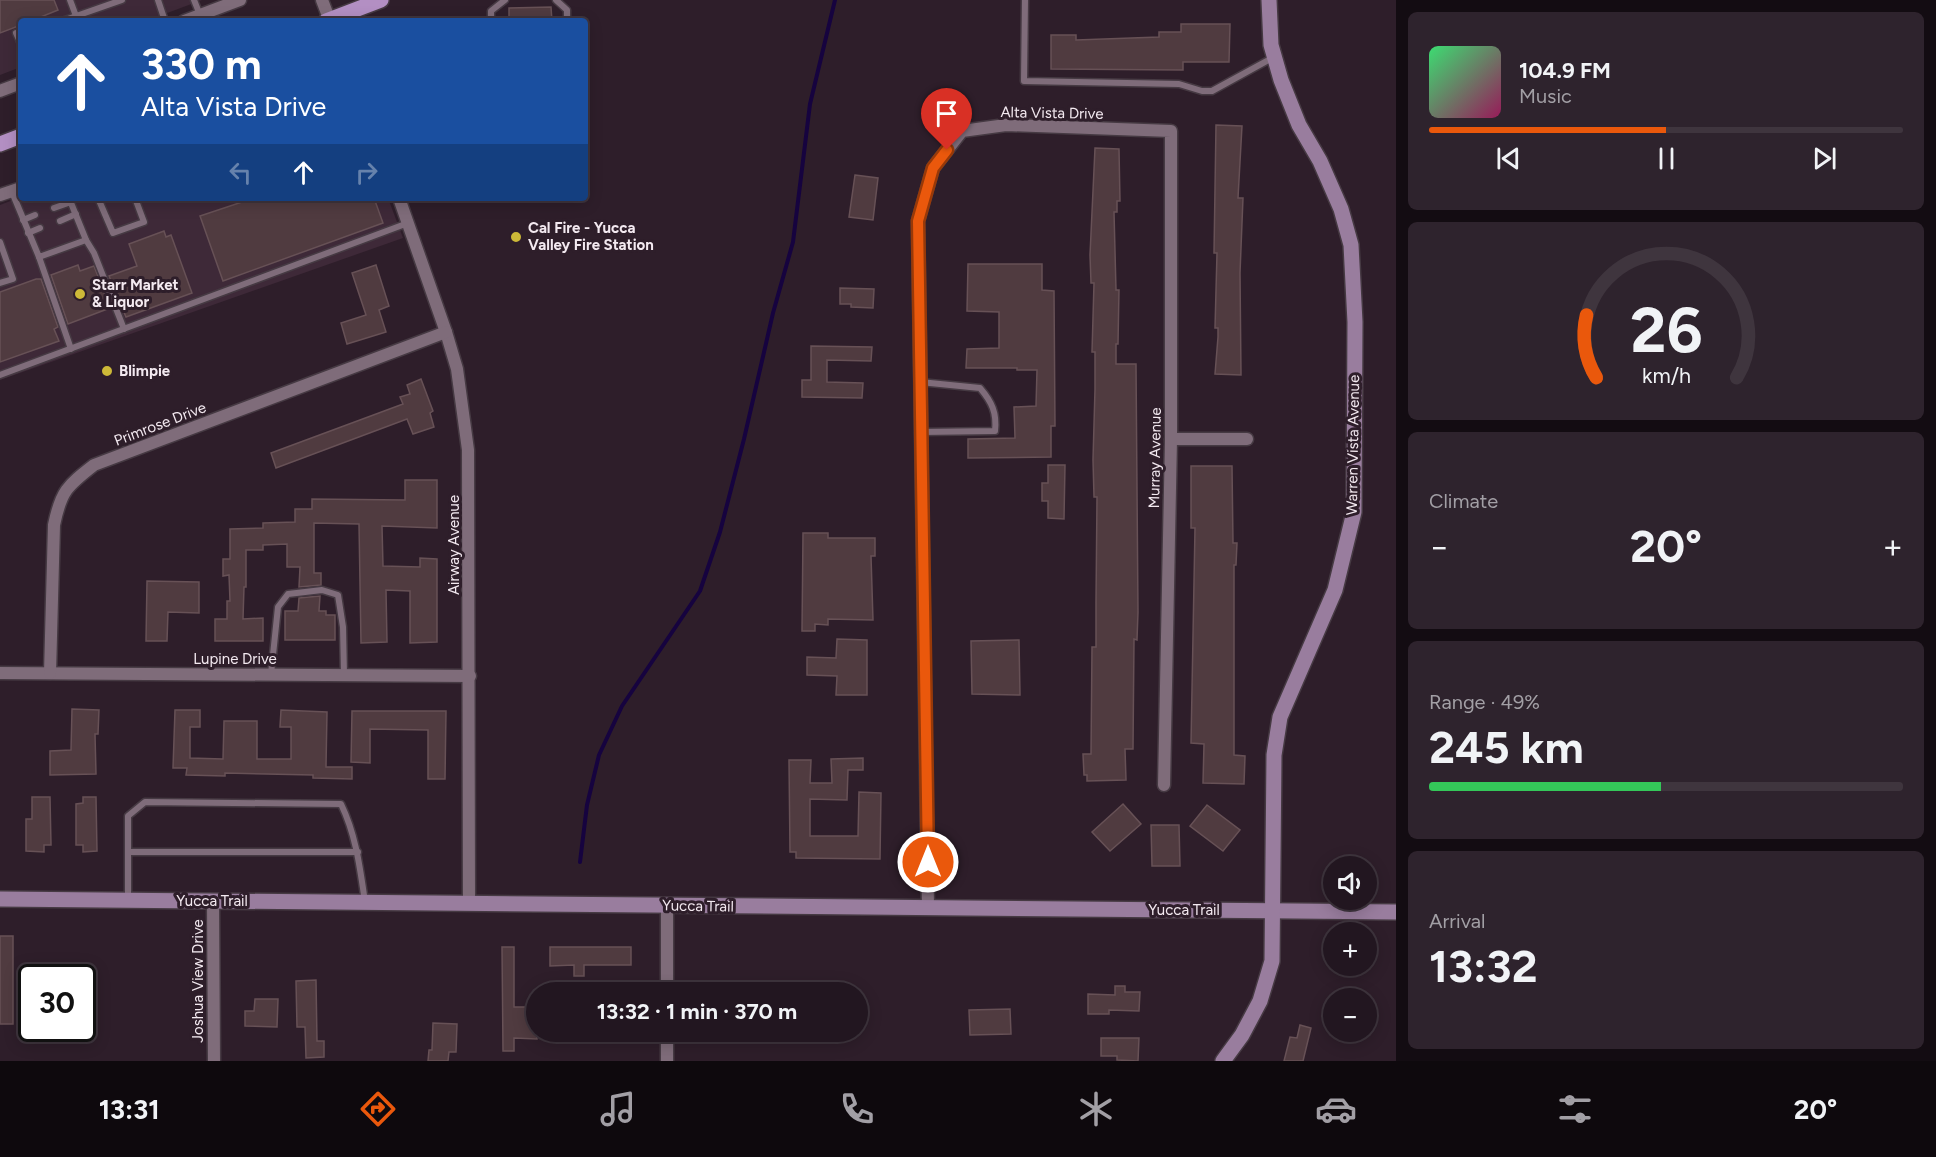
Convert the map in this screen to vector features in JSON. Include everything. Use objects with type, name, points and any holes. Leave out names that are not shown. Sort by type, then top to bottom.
[{"type":"main road","points":[[336,18],[381,0]]},
{"type":"main road","name":"Warren Vista Avenue","points":[[1223,1061],[1242,1035],[1260,1001],[1272,961],[1274,755],[1280,717],[1335,590],[1354,512],[1355,322],[1351,245],[1341,209],[1320,161],[1299,125],[1274,57],[1271,45],[1269,0]]},
{"type":"main road","points":[[0,144],[18,137]]},
{"type":"main road","name":"Yucca Trail","points":[[0,899],[1396,912]]},
{"type":"street","points":[[192,18],[237,0]]},
{"type":"street","points":[[322,0],[327,18]]},
{"type":"street","points":[[0,91],[18,84]]},
{"type":"street","name":"Alta Vista Drive","points":[[928,908],[918,221],[933,168],[962,131],[1006,125],[1171,131]]},
{"type":"street","name":"Murray Avenue","points":[[1164,785],[1171,439],[1171,131]]},
{"type":"street","name":"Airway Avenue","points":[[400,201],[457,369],[468,450],[469,903]]},
{"type":"street","name":"Primrose Drive","points":[[50,673],[54,525],[58,503],[69,484],[94,465],[446,332]]},
{"type":"street","points":[[1171,439],[1246,439]]},
{"type":"street","name":"Lupine Drive","points":[[0,673],[470,675]]},
{"type":"street","name":"Joshua View Drive","points":[[213,901],[214,1061]]},
{"type":"street","points":[[667,905],[667,982]]},
{"type":"street","points":[[667,1042],[667,1061]]},
{"type":"lane","points":[[70,0],[76,16]]},
{"type":"lane","points":[[70,18],[122,0]]},
{"type":"lane","points":[[158,0],[164,18]]},
{"type":"lane","points":[[194,0],[200,15]]},
{"type":"lane","points":[[490,18],[491,11],[505,0]]},
{"type":"lane","points":[[556,0],[567,10],[567,18]]},
{"type":"lane","points":[[1025,0],[1024,81],[1179,84],[1202,91],[1212,91],[1274,57]]},
{"type":"lane","points":[[16,33],[18,37]]},
{"type":"lane","points":[[11,191],[39,257],[71,349]]},
{"type":"lane","points":[[54,208],[68,201]]},
{"type":"lane","points":[[70,201],[124,329]]},
{"type":"lane","points":[[99,201],[113,233],[144,222],[136,201]]},
{"type":"lane","points":[[60,221],[76,214]]},
{"type":"lane","points":[[23,220],[35,215]]},
{"type":"lane","points":[[0,375],[408,223]]},
{"type":"lane","points":[[28,233],[40,228]]},
{"type":"lane","points":[[39,257],[86,240]]},
{"type":"lane","points":[[0,242],[13,279],[0,283]]},
{"type":"lane","points":[[920,382],[980,388],[993,404],[996,421],[995,431],[921,432]]},
{"type":"lane","points":[[271,674],[278,607],[288,594],[322,590],[338,596],[344,627],[344,675]]},
{"type":"lane","points":[[128,900],[128,816],[145,802],[341,804],[350,824],[358,852],[365,902]]},
{"type":"lane","points":[[129,852],[358,852]]},
{"type":"shaded area","points":[[0,0],[202,0],[154,18],[18,18],[18,68],[0,75]]},
{"type":"shaded area","points":[[18,198],[18,201],[389,201],[403,238],[0,380],[0,205]]},
{"type":"building","points":[[0,0],[54,0],[58,10],[38,18],[18,18],[18,26],[0,33]]},
{"type":"building","points":[[551,7],[552,18],[509,18],[509,8]]},
{"type":"building","points":[[1181,24],[1230,24],[1229,62],[1183,62],[1183,70],[1051,69],[1051,35],[1076,35],[1076,40],[1159,37],[1159,32],[1181,32]]},
{"type":"building","points":[[1216,125],[1242,126],[1238,198],[1243,198],[1240,273],[1241,375],[1215,374],[1218,337],[1218,328],[1215,328],[1217,253],[1214,253]]},
{"type":"building","points":[[1095,148],[1119,149],[1120,201],[1117,201],[1117,212],[1114,212],[1116,290],[1119,290],[1116,364],[1136,364],[1138,612],[1137,640],[1134,639],[1133,749],[1125,749],[1126,780],[1087,781],[1087,775],[1084,775],[1083,754],[1091,754],[1092,647],[1096,647],[1097,497],[1094,497],[1093,460],[1095,352],[1092,352],[1094,283],[1091,283],[1090,255]]},
{"type":"building","points":[[855,175],[878,178],[873,220],[849,217]]},
{"type":"building","points":[[245,201],[375,201],[383,223],[223,281],[200,216]]},
{"type":"building","points":[[164,231],[166,237],[171,235],[192,293],[126,317],[109,276],[137,266],[129,244]]},
{"type":"building","points":[[968,264],[1042,264],[1042,290],[1054,291],[1055,426],[1051,426],[1051,457],[968,458],[968,439],[1015,438],[1014,407],[1036,406],[1037,370],[966,368],[967,349],[999,348],[999,312],[967,311]]},
{"type":"building","points":[[78,265],[80,271],[94,266],[110,308],[68,324],[51,275]]},
{"type":"building","points":[[376,265],[389,306],[379,310],[386,332],[347,344],[341,323],[366,315],[352,273]]},
{"type":"building","points":[[41,279],[58,327],[54,329],[59,341],[0,362],[0,292]]},
{"type":"building","points":[[840,288],[874,289],[873,308],[840,304]]},
{"type":"building","points":[[811,346],[872,347],[871,361],[827,360],[827,382],[863,383],[862,398],[802,397],[802,380],[811,380]]},
{"type":"building","points":[[421,379],[433,411],[430,413],[434,427],[413,434],[407,419],[276,468],[271,453],[403,404],[400,397],[410,394],[407,385]]},
{"type":"building","points":[[1048,465],[1065,465],[1064,519],[1048,518],[1048,501],[1042,501],[1042,483],[1048,483]]},
{"type":"building","points":[[1191,466],[1232,466],[1233,543],[1237,543],[1236,565],[1234,565],[1234,755],[1245,756],[1244,784],[1203,783],[1204,744],[1191,743],[1195,528],[1191,528]]},
{"type":"building","points":[[405,480],[437,480],[437,528],[382,526],[383,566],[420,567],[420,558],[437,559],[437,642],[410,643],[410,591],[386,590],[387,642],[361,643],[359,524],[314,523],[314,573],[321,573],[321,585],[299,587],[300,567],[287,567],[287,544],[263,545],[263,550],[246,550],[243,619],[263,618],[263,641],[215,641],[215,619],[227,619],[227,601],[230,601],[229,575],[223,576],[223,559],[230,559],[230,529],[263,528],[263,523],[295,522],[295,509],[312,509],[312,499],[405,500]]},
{"type":"building","points":[[803,533],[828,533],[828,538],[875,538],[875,556],[871,556],[873,620],[828,619],[828,625],[815,624],[815,631],[802,631]]},
{"type":"building","points":[[147,581],[199,582],[199,613],[168,612],[167,641],[146,641]]},
{"type":"building","points":[[320,596],[319,611],[326,611],[326,615],[335,615],[335,640],[285,640],[285,611],[298,611],[299,598]]},
{"type":"building","points":[[837,639],[867,640],[867,695],[836,695],[837,676],[807,675],[807,657],[836,658]]},
{"type":"building","points":[[1019,640],[1020,695],[972,694],[971,641]]},
{"type":"building","points":[[72,709],[99,710],[98,734],[95,734],[96,774],[50,775],[50,751],[71,750]]},
{"type":"building","points":[[175,710],[200,710],[200,727],[190,727],[190,758],[223,759],[224,721],[257,721],[257,759],[291,759],[291,727],[280,727],[281,710],[327,712],[326,767],[352,767],[352,779],[313,778],[313,775],[225,773],[225,776],[186,775],[187,768],[173,768]]},
{"type":"building","points":[[352,711],[446,711],[445,779],[428,779],[428,730],[370,729],[370,763],[351,762]]},
{"type":"building","points":[[863,758],[863,770],[848,770],[847,800],[810,799],[810,836],[858,836],[859,792],[881,793],[880,859],[796,858],[796,852],[790,852],[789,760],[811,760],[810,783],[832,783],[831,759]]},
{"type":"building","points":[[32,797],[50,797],[51,845],[44,845],[44,852],[26,851],[26,819],[32,819]]},
{"type":"building","points":[[83,797],[96,797],[97,851],[83,852],[83,845],[76,845],[76,804],[83,803]]},
{"type":"building","points":[[1123,804],[1141,824],[1110,851],[1092,832]]},
{"type":"building","points":[[1207,805],[1240,830],[1223,851],[1190,826]]},
{"type":"building","points":[[1151,825],[1179,825],[1180,866],[1152,866]]},
{"type":"building","points":[[0,936],[13,936],[13,1024],[0,1024]]},
{"type":"building","points":[[502,947],[514,947],[514,1007],[526,1007],[526,1039],[514,1038],[514,1051],[503,1051]]},
{"type":"building","points":[[550,947],[631,947],[631,965],[584,965],[584,976],[574,976],[574,965],[550,966]]},
{"type":"building","points":[[316,980],[317,1041],[324,1041],[324,1057],[306,1058],[305,1027],[297,1027],[296,981]]},
{"type":"building","points":[[1115,986],[1125,986],[1125,992],[1140,992],[1139,1011],[1109,1010],[1109,1014],[1088,1014],[1088,994],[1115,995]]},
{"type":"building","points":[[255,999],[278,999],[277,1027],[245,1026],[245,1011],[254,1011]]},
{"type":"building","points":[[1010,1009],[1011,1034],[970,1035],[969,1010]]},
{"type":"building","points":[[433,1023],[457,1024],[456,1052],[449,1052],[448,1061],[428,1061],[429,1050],[432,1050]]},
{"type":"building","points":[[1300,1025],[1311,1028],[1303,1061],[1284,1061],[1290,1037],[1297,1038]]},
{"type":"building","points":[[1101,1038],[1139,1038],[1138,1061],[1117,1060],[1117,1056],[1101,1056]]},
{"type":"waterway","points":[[580,862],[587,805],[599,755],[622,706],[700,591],[720,532],[773,313],[793,242],[810,104],[835,0]]},
{"type":"place","name":"Cal Fire - Yucca Valley Fire Station","points":[[516,237]]},
{"type":"place","name":"Starr Market & Liquor","points":[[80,294]]},
{"type":"place","name":"Blimpie","points":[[107,371]]},
{"type":"route","points":[[928,862],[918,221],[933,168],[947,150]]}]
